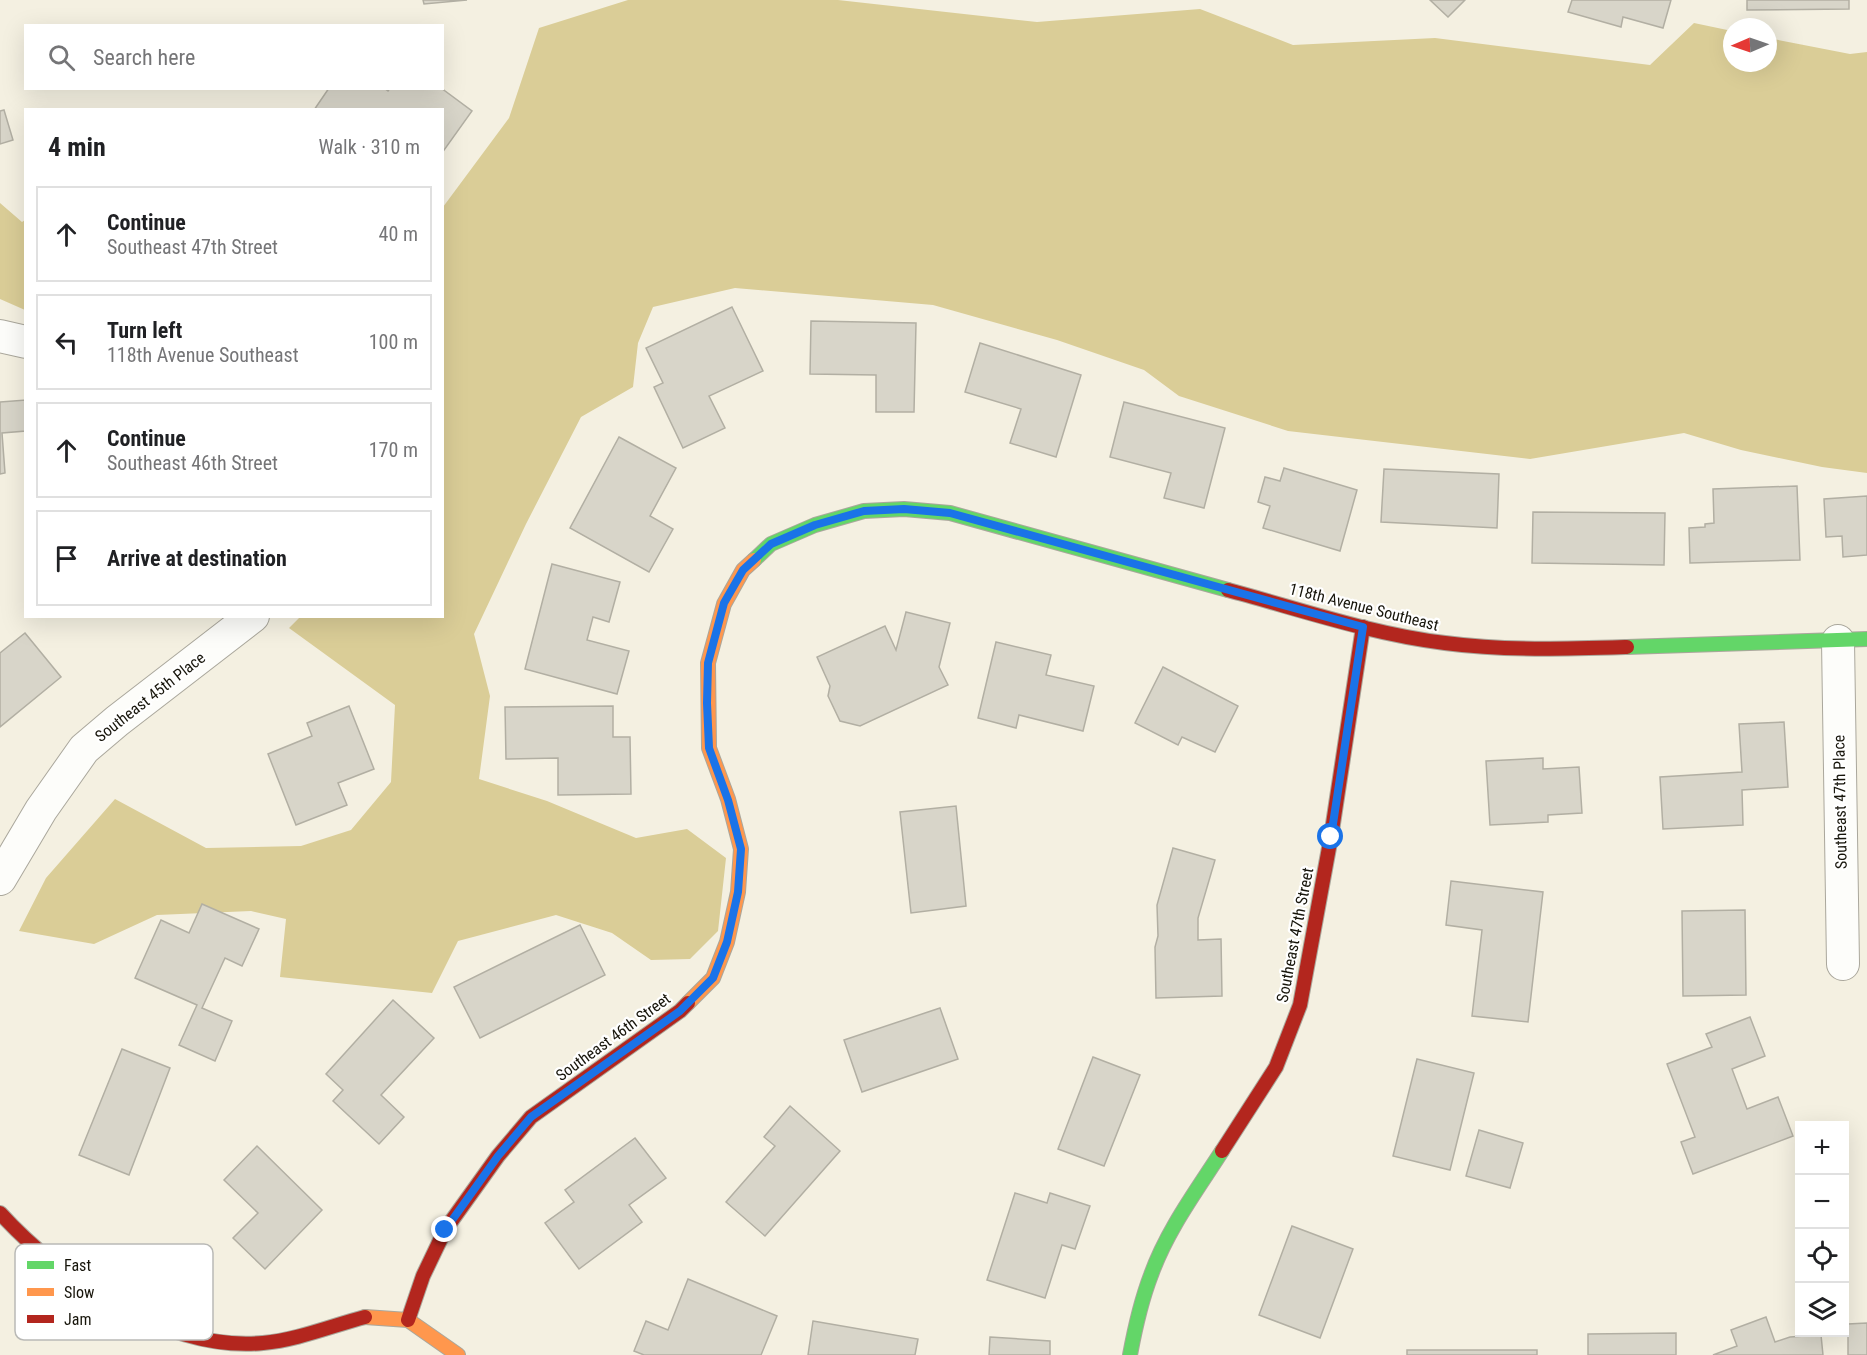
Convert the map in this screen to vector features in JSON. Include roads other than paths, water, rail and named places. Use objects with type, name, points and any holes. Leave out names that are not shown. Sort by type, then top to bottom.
[{"type":"street","points":[[0,336],[24,342]]},
{"type":"street","name":"118th Avenue Southeast","points":[[864,511],[904,509],[950,513],[1363,627],[1443,643],[1524,650],[1852,640]]},
{"type":"street","name":"Southeast 46th Street","points":[[408,1320],[423,1276],[445,1230],[498,1156],[531,1117],[680,1011],[713,978],[727,942],[738,892],[741,849],[728,800],[709,748],[708,663],[724,603],[743,570],[771,544],[815,525],[864,511]]},
{"type":"street","name":"Southeast 45th Place","points":[[0,879],[41,810],[84,749],[250,618]]},
{"type":"street","name":"Southeast 47th Street","points":[[1130,1355],[1136,1321],[1151,1273],[1174,1226],[1275,1067],[1300,1005],[1331,837],[1363,627]]},
{"type":"street","name":"Southeast 47th Place","points":[[1843,964],[1852,640]]},
{"type":"street","points":[[0,1213],[31,1244]]},
{"type":"street","points":[[210,1340],[222,1343],[263,1343],[319,1331],[364,1317],[408,1320],[458,1355]]}]
